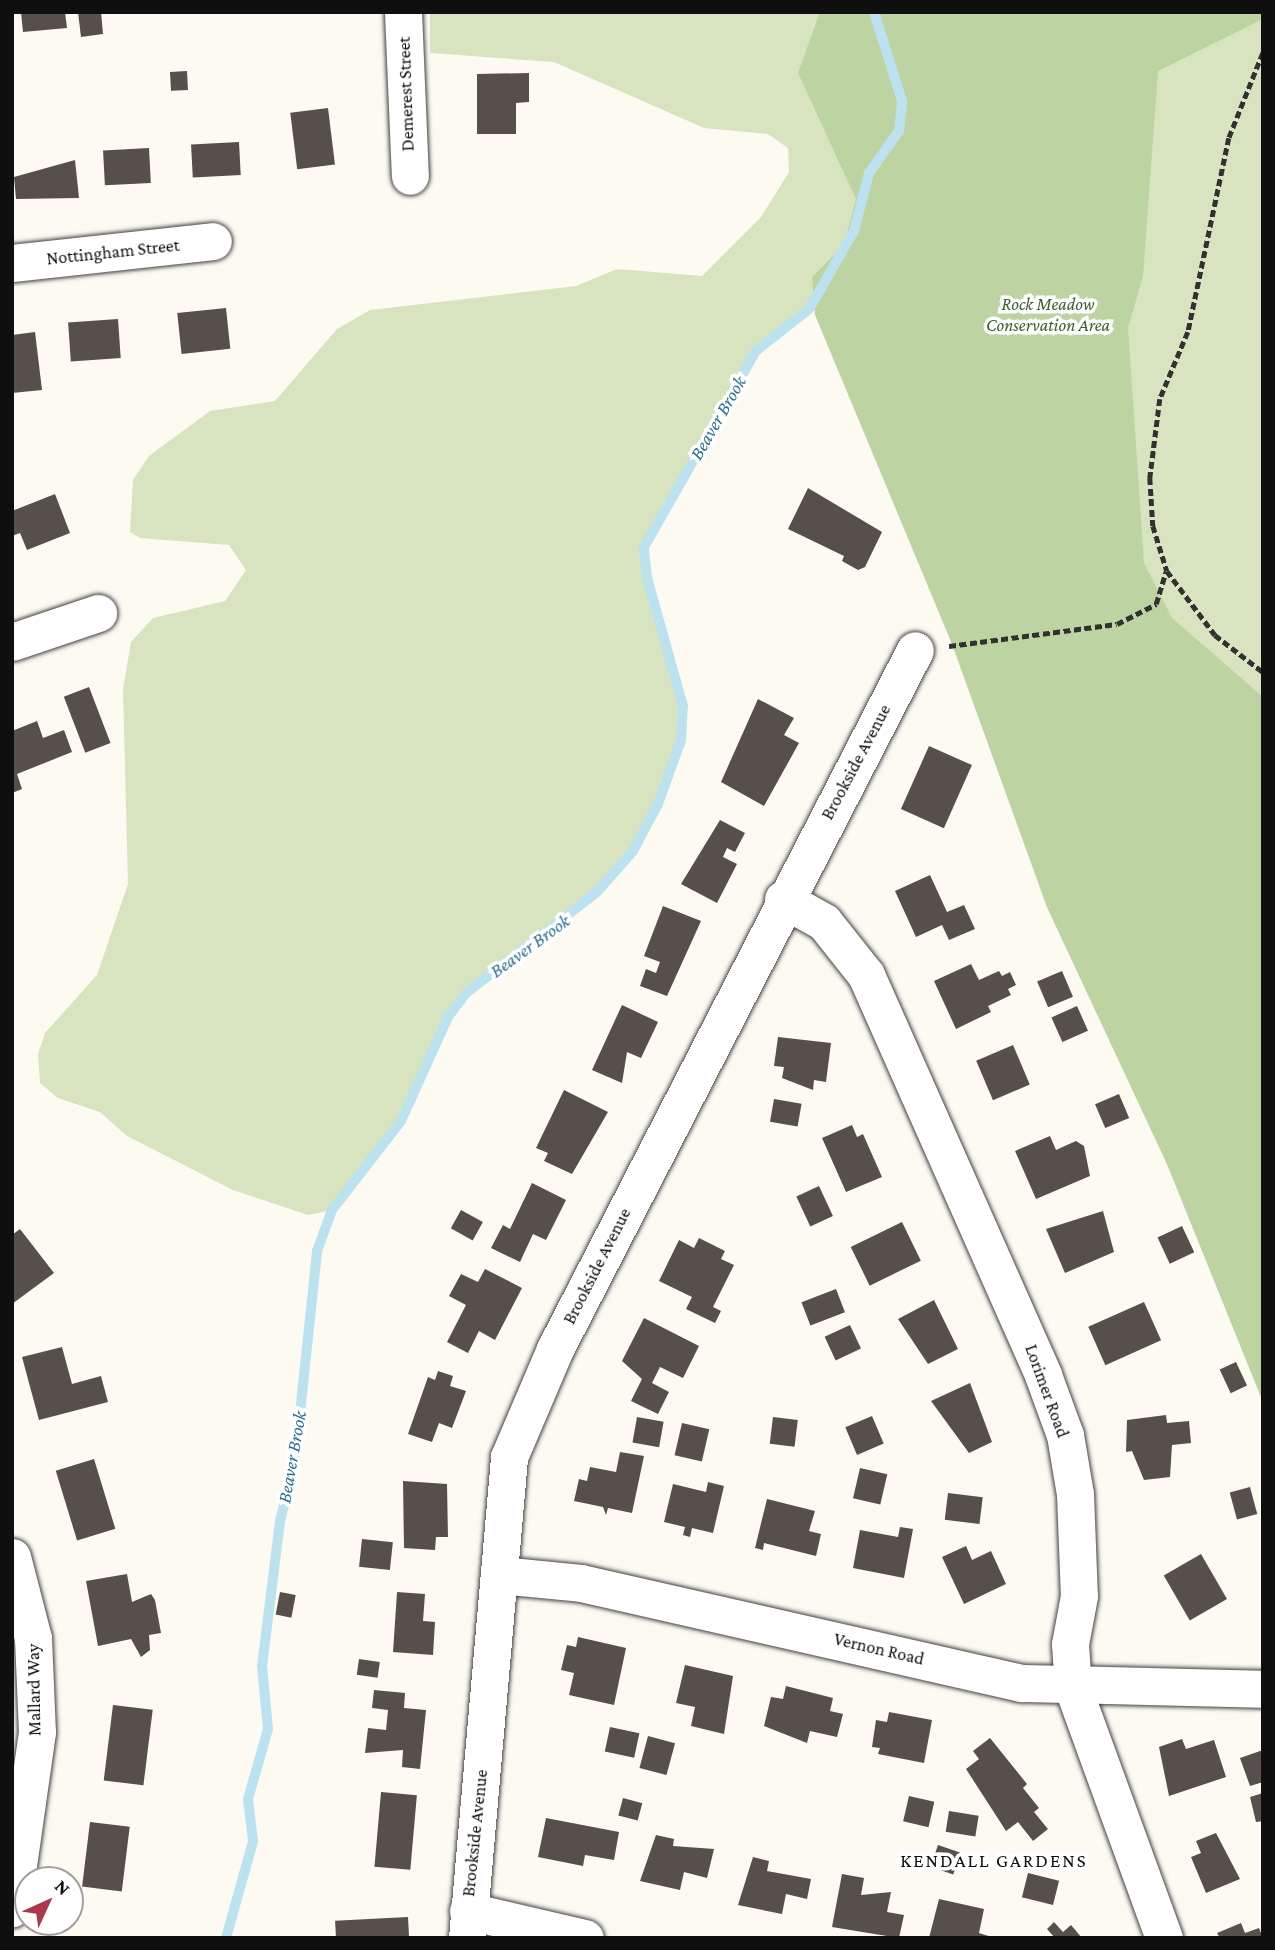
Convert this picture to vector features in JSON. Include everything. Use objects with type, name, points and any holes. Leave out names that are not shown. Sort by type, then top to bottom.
[{"type":"street","name":"Demerest Street","points":[[403,12],[410,176]]},
{"type":"street","name":"Nottingham Street","points":[[12,263],[213,241]]},
{"type":"street","points":[[12,642],[98,612]]},
{"type":"street","name":"Brookside Avenue","points":[[468,1924],[509,1457],[530,1404],[783,899],[915,650]]},
{"type":"street","name":"Lorimer Road","points":[[783,899],[824,922],[866,975],[1044,1375],[1065,1435],[1077,1519],[1073,1688],[1164,1938]]},
{"type":"street","name":"Mallard Way","points":[[12,1557],[33,1638],[37,1732],[12,1908]]},
{"type":"street","name":"Vernon Road","points":[[499,1576],[581,1583],[1022,1683],[1073,1688],[1263,1689]]},
{"type":"street","points":[[468,1924],[584,1938]]},
{"type":"path","points":[[1263,53],[1229,138],[1188,332],[1160,399],[1150,478],[1153,526],[1167,571],[1215,635],[1263,672]]},
{"type":"path","points":[[915,650],[1117,624],[1156,604],[1167,571]]},
{"type":"green space","points":[[430,12],[1263,12],[1263,1402],[1167,1164],[1047,907],[952,644],[814,302],[756,351],[644,547],[647,578],[683,706],[672,773],[646,830],[575,913],[466,993],[436,1039],[401,1121],[332,1210],[308,1215],[233,1190],[127,1136],[100,1112],[58,1098],[40,1083],[38,1054],[45,1033],[97,975],[128,884],[123,689],[131,642],[153,618],[225,601],[246,570],[229,545],[140,538],[130,532],[133,480],[149,456],[210,411],[275,401],[337,329],[370,310],[576,286],[617,269],[702,276],[761,217],[789,172],[788,148],[768,134],[704,128],[554,62],[430,53]]},
{"type":"green space","name":"Rock Meadow Conservation Area","points":[[820,12],[1263,12],[1261,20],[1158,71],[1143,276],[1128,328],[1144,563],[1172,618],[1263,697],[1263,1402],[1167,1164],[1047,907],[952,644],[815,315],[812,277],[844,245],[856,199],[798,73]]},
{"type":"building","points":[[21,12],[65,12],[67,28],[23,32]]},
{"type":"building","points":[[78,12],[101,12],[103,34],[81,37]]},
{"type":"building","points":[[187,71],[188,90],[171,91],[170,72]]},
{"type":"building","points":[[529,73],[529,102],[516,103],[516,134],[477,134],[477,74]]},
{"type":"building","points":[[328,108],[335,165],[297,169],[290,113]]},
{"type":"building","points":[[239,142],[241,175],[193,177],[191,145]]},
{"type":"building","points":[[149,148],[151,183],[105,185],[103,150]]},
{"type":"building","points":[[75,160],[79,198],[16,199],[14,177]]},
{"type":"building","points":[[226,308],[230,349],[182,354],[177,313]]},
{"type":"building","points":[[118,319],[121,358],[71,361],[68,322]]},
{"type":"building","points":[[35,332],[42,390],[12,393],[12,335]]},
{"type":"building","points":[[808,488],[882,532],[865,567],[858,570],[842,561],[844,556],[788,529]]},
{"type":"building","points":[[55,494],[70,533],[27,550],[20,533],[12,536],[12,511]]},
{"type":"building","points":[[89,687],[111,743],[85,753],[64,697]]},
{"type":"building","points":[[758,699],[794,718],[784,735],[799,743],[764,806],[721,782]]},
{"type":"building","points":[[37,721],[43,738],[64,730],[72,752],[17,774],[22,789],[12,793],[12,731]]},
{"type":"building","points":[[929,746],[972,765],[944,828],[901,809]]},
{"type":"building","points":[[720,820],[745,833],[735,852],[727,848],[723,857],[737,864],[717,903],[681,884]]},
{"type":"building","points":[[930,875],[947,912],[964,905],[975,929],[949,940],[942,925],[916,937],[895,891]]},
{"type":"building","points":[[663,906],[701,921],[667,996],[640,986],[646,969],[656,973],[660,962],[644,956]]},
{"type":"building","points":[[971,964],[979,980],[999,971],[1002,976],[1010,972],[1016,985],[1008,989],[1011,995],[988,1006],[991,1012],[956,1029],[934,981]]},
{"type":"building","points":[[1062,971],[1073,997],[1048,1007],[1037,982]]},
{"type":"building","points":[[622,1005],[658,1022],[641,1058],[627,1052],[622,1083],[592,1070]]},
{"type":"building","points":[[1077,1006],[1088,1031],[1062,1042],[1051,1017]]},
{"type":"building","points":[[778,1037],[831,1043],[826,1082],[814,1080],[813,1090],[782,1078],[784,1067],[774,1066]]},
{"type":"building","points":[[1013,1045],[1030,1085],[993,1100],[976,1061]]},
{"type":"building","points":[[564,1090],[608,1112],[572,1174],[544,1161],[548,1153],[536,1148]]},
{"type":"building","points":[[1119,1094],[1129,1118],[1105,1128],[1095,1104]]},
{"type":"building","points":[[774,1099],[802,1104],[798,1127],[770,1122]]},
{"type":"building","points":[[852,1125],[857,1137],[863,1134],[882,1177],[846,1192],[822,1138]]},
{"type":"building","points":[[1050,1136],[1056,1150],[1076,1141],[1084,1146],[1090,1176],[1036,1199],[1015,1151]]},
{"type":"building","points":[[532,1183],[566,1200],[546,1240],[533,1234],[520,1262],[491,1248],[503,1225],[510,1229]]},
{"type":"building","points":[[819,1186],[833,1216],[810,1226],[796,1197]]},
{"type":"building","points":[[461,1210],[483,1222],[473,1240],[451,1228]]},
{"type":"building","points":[[1103,1211],[1114,1252],[1065,1273],[1046,1229]]},
{"type":"building","points":[[902,1222],[921,1261],[870,1286],[851,1247]]},
{"type":"building","points":[[1182,1226],[1194,1252],[1170,1264],[1158,1237]]},
{"type":"building","points":[[20,1229],[54,1273],[12,1304],[12,1235]]},
{"type":"building","points":[[699,1238],[725,1251],[721,1259],[734,1265],[713,1307],[721,1311],[715,1323],[686,1309],[692,1297],[659,1281],[679,1240],[694,1248]]},
{"type":"building","points":[[485,1269],[522,1288],[495,1340],[479,1331],[468,1353],[447,1342],[466,1305],[449,1296],[461,1274],[478,1282]]},
{"type":"building","points":[[836,1289],[845,1312],[810,1326],[801,1302]]},
{"type":"building","points":[[934,1300],[958,1349],[928,1364],[898,1319]]},
{"type":"building","points":[[1144,1302],[1161,1340],[1105,1365],[1088,1327]]},
{"type":"building","points":[[644,1318],[699,1346],[683,1378],[660,1367],[652,1383],[669,1392],[658,1414],[631,1401],[642,1379],[622,1361]]},
{"type":"building","points":[[850,1325],[861,1349],[836,1360],[825,1337]]},
{"type":"building","points":[[62,1347],[72,1384],[101,1376],[108,1402],[39,1420],[22,1357]]},
{"type":"building","points":[[1236,1362],[1247,1386],[1231,1393],[1220,1370]]},
{"type":"building","points":[[438,1371],[453,1376],[450,1386],[466,1391],[452,1428],[439,1423],[432,1442],[408,1434],[428,1377],[435,1380]]},
{"type":"building","points":[[970,1383],[992,1442],[969,1453],[931,1401]]},
{"type":"building","points":[[1166,1415],[1167,1423],[1189,1421],[1191,1443],[1172,1445],[1170,1477],[1144,1480],[1132,1451],[1126,1452],[1127,1420]]},
{"type":"building","points":[[872,1416],[884,1444],[857,1455],[845,1427]]},
{"type":"building","points":[[637,1417],[664,1422],[659,1447],[632,1443]]},
{"type":"building","points":[[773,1417],[798,1420],[795,1447],[770,1444]]},
{"type":"building","points":[[682,1423],[709,1429],[702,1461],[675,1455]]},
{"type":"building","points":[[620,1452],[644,1456],[632,1513],[608,1508],[606,1515],[603,1507],[574,1501],[579,1479],[587,1481],[590,1467],[616,1472]]},
{"type":"building","points":[[94,1459],[115,1529],[77,1541],[56,1471]]},
{"type":"building","points":[[860,1468],[887,1474],[880,1505],[853,1498]]},
{"type":"building","points":[[403,1481],[447,1484],[448,1537],[436,1537],[435,1550],[404,1548]]},
{"type":"building","points":[[708,1482],[724,1486],[713,1533],[692,1528],[690,1537],[683,1535],[685,1527],[664,1522],[673,1484],[706,1492]]},
{"type":"building","points":[[1250,1487],[1257,1514],[1237,1519],[1230,1492]]},
{"type":"building","points":[[948,1493],[983,1497],[979,1524],[945,1520]]},
{"type":"building","points":[[767,1499],[815,1511],[809,1531],[821,1534],[816,1556],[764,1543],[763,1550],[755,1548]]},
{"type":"building","points":[[900,1527],[913,1529],[904,1578],[853,1568],[860,1530],[898,1537]]},
{"type":"building","points":[[362,1539],[393,1542],[390,1570],[359,1567]]},
{"type":"building","points":[[966,1546],[972,1560],[991,1551],[1006,1584],[964,1604],[942,1557]]},
{"type":"building","points":[[1201,1554],[1227,1599],[1190,1621],[1164,1576]]},
{"type":"building","points":[[127,1574],[132,1602],[151,1594],[155,1600],[161,1633],[149,1635],[150,1650],[141,1657],[131,1639],[98,1646],[86,1581]]},
{"type":"building","points":[[280,1592],[296,1595],[291,1618],[276,1615]]},
{"type":"building","points":[[397,1592],[425,1594],[423,1621],[435,1622],[433,1655],[393,1652]]},
{"type":"building","points":[[578,1637],[626,1648],[614,1705],[569,1695],[574,1673],[561,1670],[567,1645],[576,1647]]},
{"type":"building","points":[[359,1659],[380,1662],[378,1678],[357,1675]]},
{"type":"building","points":[[685,1665],[733,1676],[724,1734],[691,1726],[695,1707],[676,1703]]},
{"type":"building","points":[[786,1686],[833,1698],[830,1711],[843,1714],[837,1737],[810,1731],[807,1743],[764,1726],[771,1697],[783,1699]]},
{"type":"building","points":[[374,1690],[405,1693],[404,1708],[426,1710],[420,1769],[402,1767],[403,1750],[365,1753],[368,1728],[386,1730],[388,1710],[372,1708]]},
{"type":"building","points":[[113,1705],[153,1710],[143,1785],[104,1780]]},
{"type":"building","points":[[889,1712],[932,1720],[924,1763],[878,1754],[880,1748],[872,1747],[876,1720],[887,1722]]},
{"type":"building","points":[[610,1727],[639,1733],[634,1758],[605,1751]]},
{"type":"building","points":[[648,1736],[675,1743],[667,1775],[639,1768]]},
{"type":"building","points":[[990,1738],[1027,1784],[1023,1788],[1039,1808],[1034,1812],[1048,1829],[1033,1841],[1018,1822],[1006,1831],[966,1769],[979,1759],[973,1751]]},
{"type":"building","points":[[1182,1739],[1186,1749],[1214,1740],[1226,1777],[1169,1796],[1159,1747]]},
{"type":"building","points":[[1263,1750],[1263,1782],[1250,1786],[1240,1758]]},
{"type":"building","points":[[381,1792],[417,1795],[410,1870],[374,1867]]},
{"type":"building","points":[[1263,1793],[1263,1821],[1256,1822],[1250,1797]]},
{"type":"building","points":[[909,1796],[934,1802],[928,1827],[903,1821]]},
{"type":"building","points":[[623,1798],[642,1803],[638,1821],[618,1815]]},
{"type":"building","points":[[949,1811],[979,1816],[975,1836],[946,1832]]},
{"type":"building","points":[[546,1818],[619,1832],[614,1860],[585,1855],[583,1866],[538,1857]]},
{"type":"building","points":[[90,1822],[130,1827],[122,1891],[84,1887]]},
{"type":"building","points":[[1216,1833],[1240,1879],[1206,1893],[1191,1857],[1201,1853],[1196,1841]]},
{"type":"building","points":[[656,1835],[674,1839],[673,1846],[714,1849],[707,1878],[684,1872],[680,1890],[640,1881]]},
{"type":"building","points":[[938,1845],[961,1853],[953,1875],[931,1867]]},
{"type":"building","points":[[753,1857],[769,1861],[767,1871],[811,1879],[807,1899],[786,1894],[782,1914],[738,1905]]},
{"type":"building","points":[[1028,1873],[1059,1881],[1053,1905],[1022,1897]]},
{"type":"building","points":[[842,1874],[864,1878],[861,1895],[891,1892],[887,1912],[904,1915],[899,1938],[832,1927]]},
{"type":"building","points":[[939,1899],[984,1909],[979,1933],[995,1938],[929,1938]]},
{"type":"building","points":[[408,1917],[409,1938],[336,1938],[335,1921]]},
{"type":"building","points":[[1054,1922],[1063,1932],[1071,1925],[1082,1938],[1055,1938],[1047,1929]]},
{"type":"building","points":[[1241,1923],[1245,1933],[1259,1928],[1263,1938],[1220,1938],[1217,1933]]},
{"type":"waterway","name":"Beaver Brook","points":[[226,1938],[253,1841],[248,1799],[268,1729],[262,1666],[280,1521],[295,1461],[317,1251],[332,1210],[401,1121],[448,1017],[466,993],[597,892],[633,851],[658,804],[681,740],[683,706],[647,578],[644,547],[756,351],[809,309],[854,231],[869,173],[899,131],[902,101],[874,12]]},
{"type":"district","name":"KENDALL GARDENS","points":[[994,1861]]}]
